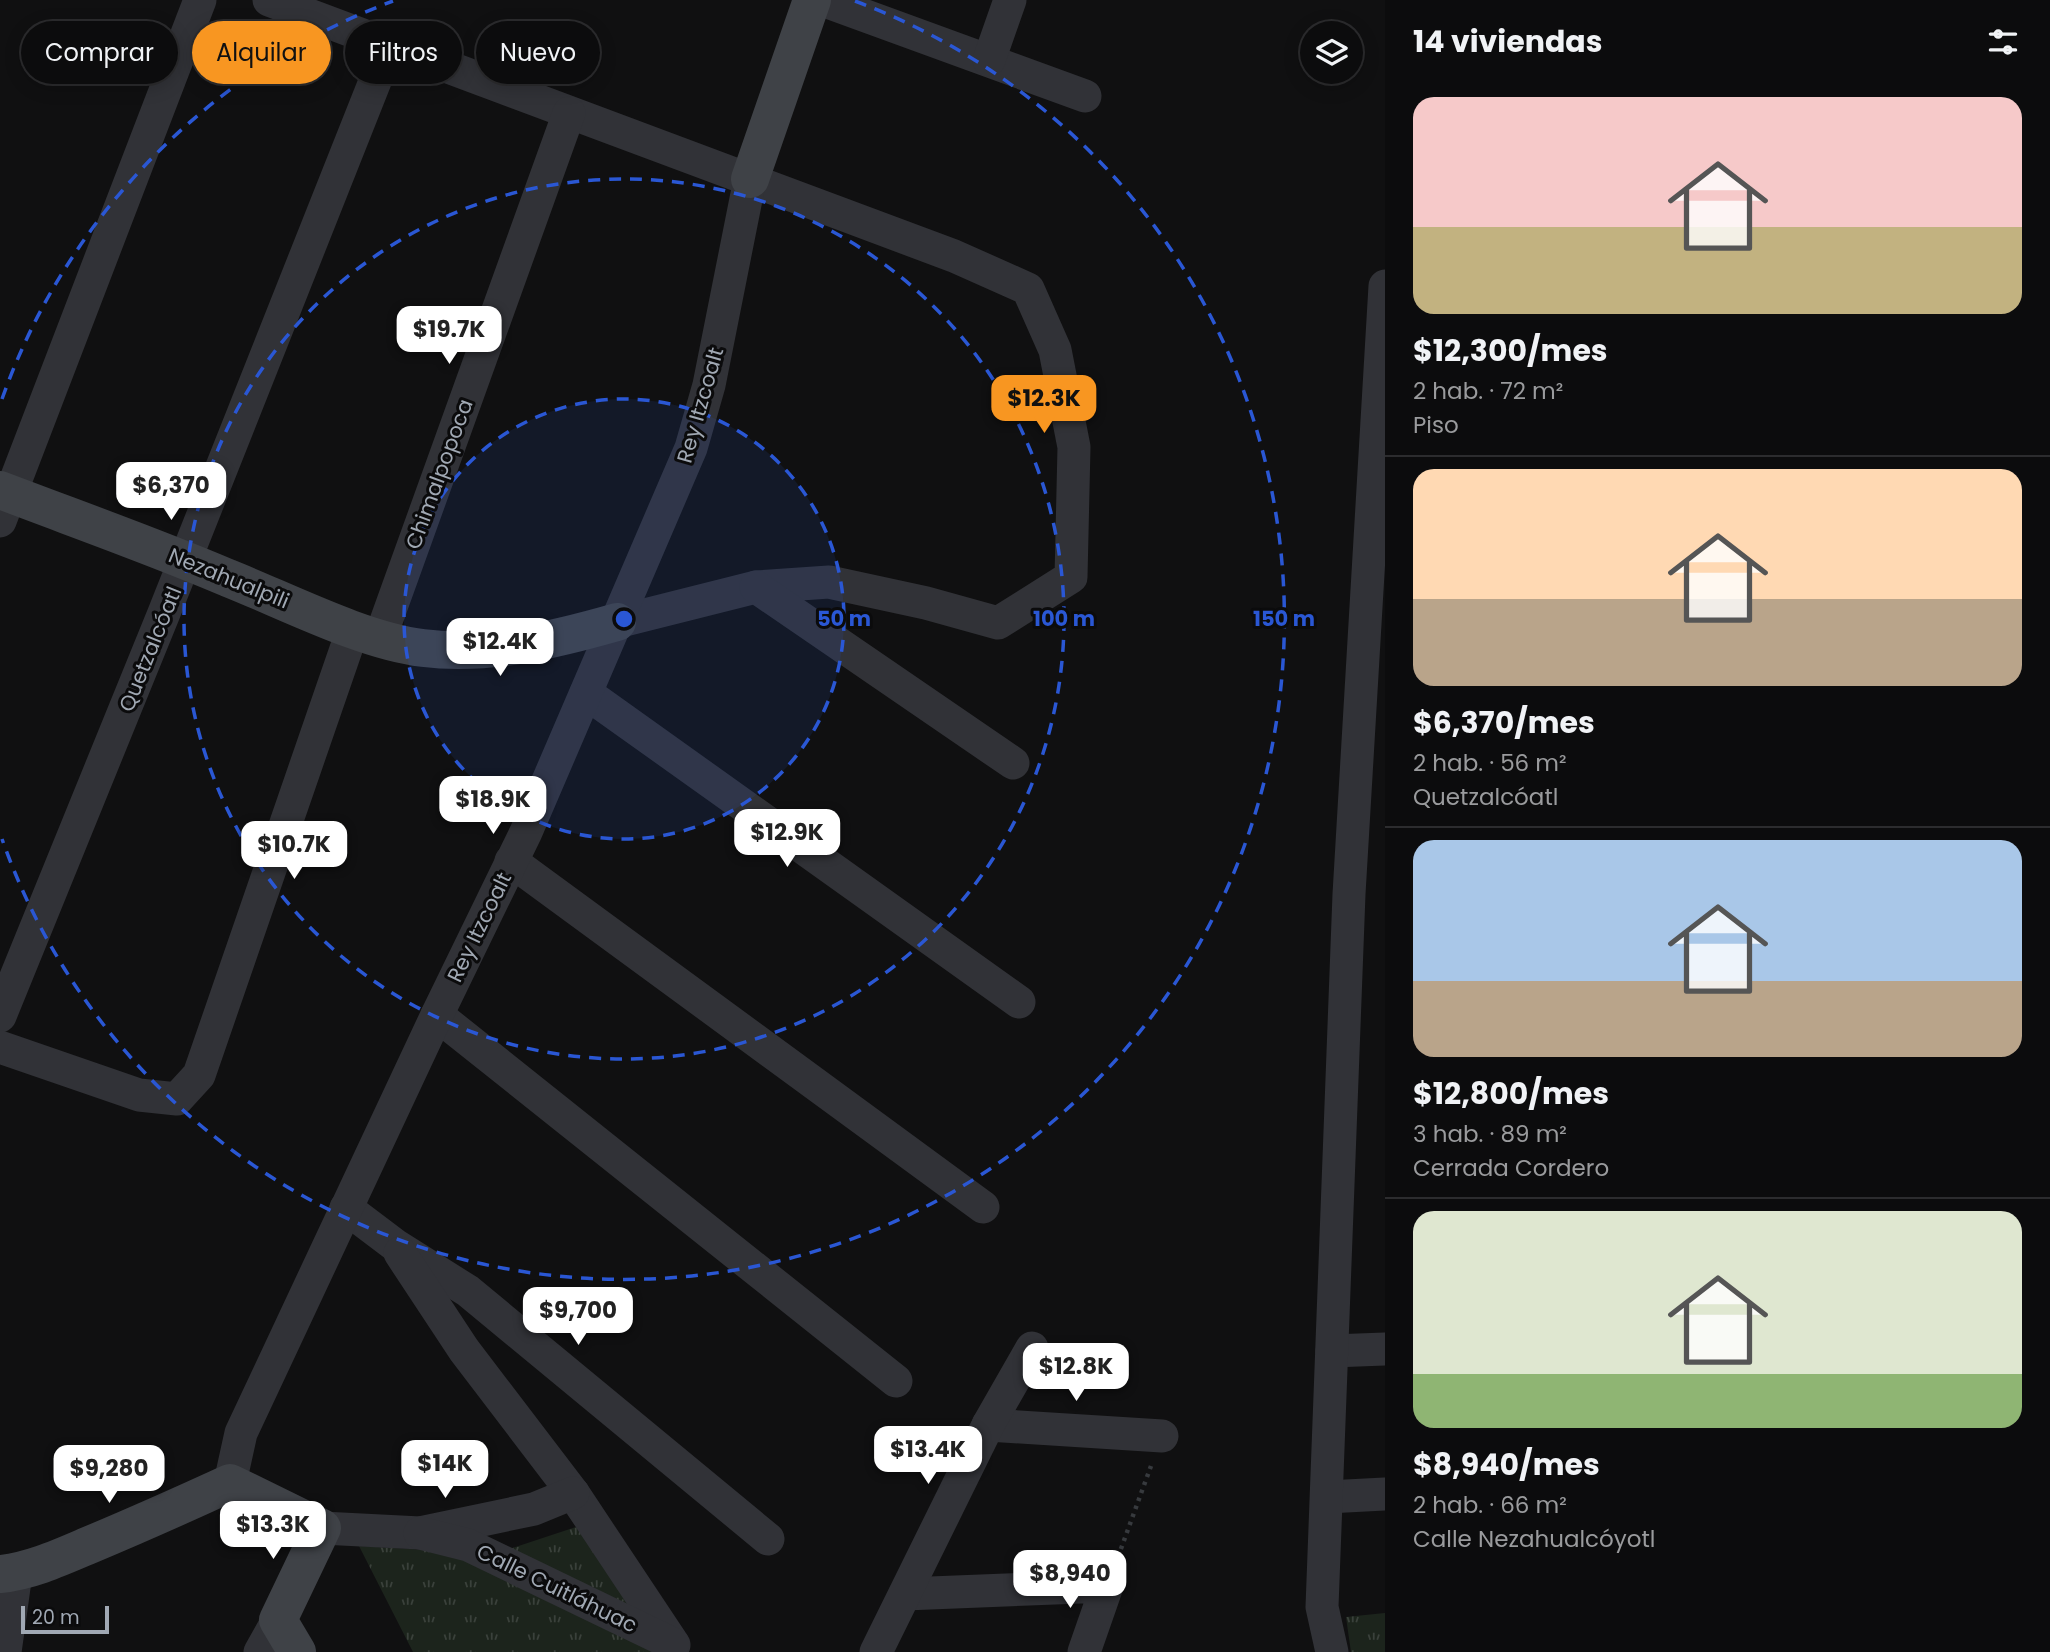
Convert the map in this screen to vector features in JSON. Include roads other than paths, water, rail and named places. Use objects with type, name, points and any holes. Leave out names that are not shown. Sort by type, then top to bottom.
[{"type":"street","points":[[3,502],[200,0]]},
{"type":"street","points":[[269,0],[345,29]]},
{"type":"street","name":"Rey Itzcoalt","points":[[230,1483],[241,1433],[526,832],[691,448],[709,385],[750,179],[812,0]]},
{"type":"street","points":[[822,0],[1085,96]]},
{"type":"street","points":[[989,60],[1010,0]]},
{"type":"street","points":[[462,73],[954,256],[1027,289],[1055,350],[1074,447],[1071,577],[998,622],[829,582],[756,587],[617,622]]},
{"type":"street","name":"Quetzalcóatl","points":[[0,1016],[374,84]]},
{"type":"street","name":"Chimalpopoca","points":[[0,1047],[139,1095],[177,1099],[199,1075],[366,634],[569,113]]},
{"type":"street","points":[[1332,1652],[1322,1607],[1349,894],[1374,676],[1385,286]]},
{"type":"street","name":"Nezahualpili","points":[[3,502],[185,560],[366,634],[422,648],[484,650],[565,637],[617,622]]},
{"type":"street","points":[[756,587],[1013,763]]},
{"type":"street","points":[[586,693],[1019,1002]]},
{"type":"street","points":[[511,861],[983,1208]]},
{"type":"street","points":[[437,1015],[896,1381]]},
{"type":"street","points":[[346,1208],[395,1245],[468,1291],[768,1539]]},
{"type":"street","points":[[395,1245],[464,1350],[573,1493],[682,1648]]},
{"type":"street","points":[[876,1652],[988,1425],[1032,1348]]},
{"type":"street","points":[[1332,1351],[1385,1349]]},
{"type":"street","points":[[988,1425],[1162,1436]]},
{"type":"street","points":[[5,1652],[8,1573],[142,1524],[230,1483],[322,1528],[420,1533],[534,1509],[573,1493]]},
{"type":"street","points":[[1327,1497],[1385,1494]]},
{"type":"street","points":[[297,1652],[269,1636],[322,1528]]},
{"type":"street","name":"Calle Cuitláhuac","points":[[420,1533],[468,1545],[682,1648]]},
{"type":"street","points":[[905,1594],[1108,1586],[1084,1652]]}]
